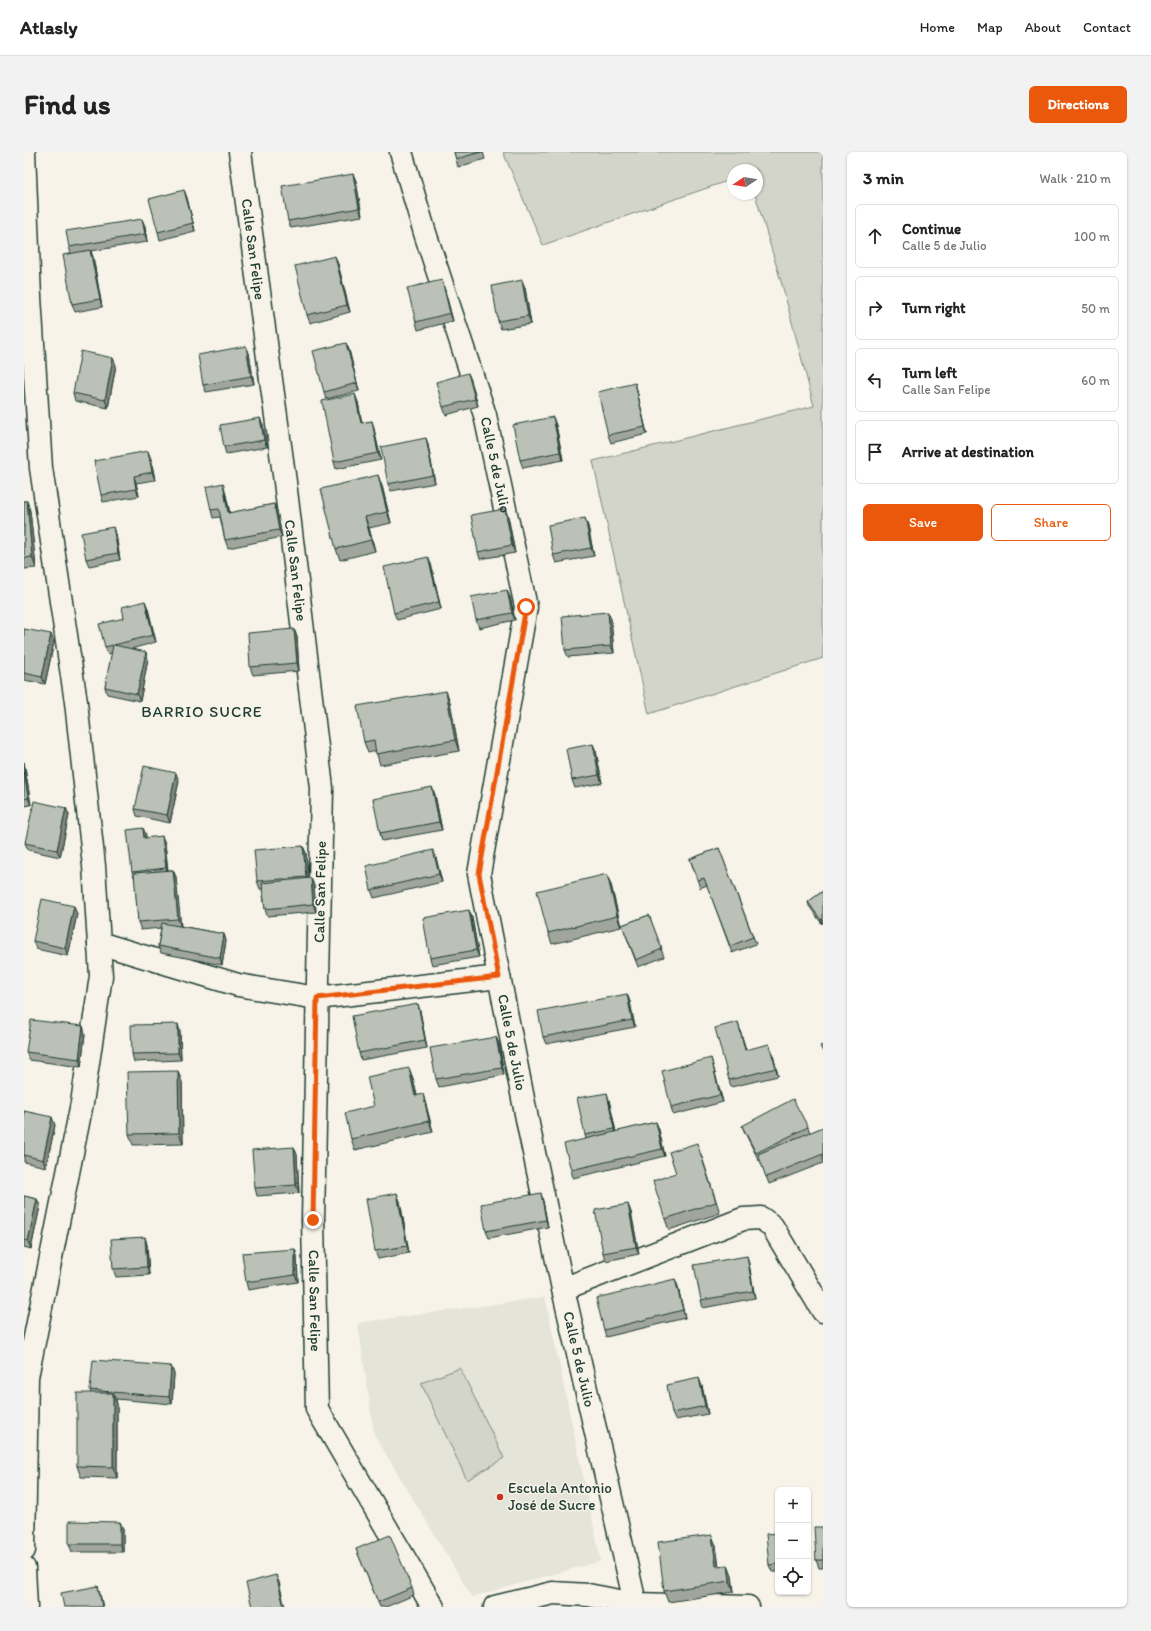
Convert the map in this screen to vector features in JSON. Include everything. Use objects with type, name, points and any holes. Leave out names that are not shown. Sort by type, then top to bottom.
[{"type":"street","points":[[24,152],[30,296],[41,468],[76,702],[94,866],[101,976],[82,1104],[27,1377],[24,1550]]},
{"type":"street","name":"Calle San Felipe","points":[[240,152],[284,474],[322,788],[313,1220],[317,1409],[433,1607]]},
{"type":"street","name":"Calle 5 de Julio","points":[[401,152],[425,233],[485,416],[526,607],[479,874],[563,1289],[636,1606]]},
{"type":"street","points":[[99,943],[238,985],[317,998],[499,977]]},
{"type":"street","points":[[563,1289],[743,1219],[761,1218],[772,1226],[823,1311]]},
{"type":"street","points":[[24,1568],[26,1607]]},
{"type":"street","points":[[495,1607],[553,1593],[588,1594],[636,1606],[748,1607]]},
{"type":"shaded area","points":[[503,152],[823,152],[823,658],[649,714],[593,461],[814,406],[783,288],[757,200],[763,200],[763,164],[727,164],[727,181],[543,245]]},
{"type":"shaded area","name":"Escuela Antonio José de Sucre","points":[[545,1297],[601,1561],[472,1597],[374,1434],[358,1323]]},
{"type":"shaded area","points":[[460,1368],[504,1458],[467,1480],[421,1383]]},
{"type":"building","points":[[454,152],[481,152],[456,159]]},
{"type":"building","points":[[353,174],[359,208],[288,221],[282,186]]},
{"type":"building","points":[[184,190],[193,223],[158,232],[149,199]]},
{"type":"building","points":[[142,219],[145,234],[69,247],[66,231]]},
{"type":"building","points":[[90,250],[100,299],[72,304],[63,255]]},
{"type":"building","points":[[335,256],[347,305],[307,315],[295,266]]},
{"type":"building","points":[[442,280],[450,313],[416,322],[407,288]]},
{"type":"building","points":[[522,280],[528,316],[498,321],[492,286]]},
{"type":"building","points":[[346,343],[357,383],[324,392],[313,351]]},
{"type":"building","points":[[246,346],[251,376],[203,385],[198,355]]},
{"type":"building","points":[[81,351],[113,358],[105,400],[73,393]]},
{"type":"building","points":[[468,373],[475,399],[443,407],[436,382]]},
{"type":"building","points":[[635,383],[645,427],[608,435],[598,392]]},
{"type":"building","points":[[355,394],[361,423],[372,421],[378,453],[334,462],[322,401]]},
{"type":"building","points":[[553,417],[560,452],[520,460],[513,425]]},
{"type":"building","points":[[260,418],[264,440],[224,447],[220,425]]},
{"type":"building","points":[[426,438],[433,475],[388,484],[381,447]]},
{"type":"building","points":[[148,451],[152,472],[134,476],[136,489],[101,495],[94,461]]},
{"type":"building","points":[[378,475],[387,512],[365,517],[371,540],[336,549],[321,489]]},
{"type":"building","points":[[223,483],[228,513],[274,504],[279,530],[225,540],[219,509],[211,510],[206,487]]},
{"type":"building","points":[[24,501],[27,501],[32,557],[24,558]]},
{"type":"building","points":[[505,509],[512,545],[478,552],[471,515]]},
{"type":"building","points":[[585,518],[591,548],[553,555],[548,525]]},
{"type":"building","points":[[113,527],[118,553],[86,559],[81,533]]},
{"type":"building","points":[[428,557],[439,602],[394,613],[384,567]]},
{"type":"building","points":[[507,590],[512,613],[476,620],[471,597]]},
{"type":"building","points":[[145,601],[153,635],[114,645],[146,652],[137,694],[105,687],[113,645],[105,647],[99,624],[124,618],[122,607]]},
{"type":"building","points":[[608,612],[611,646],[565,650],[562,616]]},
{"type":"building","points":[[24,629],[51,634],[42,677],[24,673]]},
{"type":"building","points":[[294,629],[297,663],[250,667],[248,633]]},
{"type":"building","points":[[446,691],[455,740],[376,754],[374,740],[364,742],[357,706]]},
{"type":"building","points":[[593,744],[599,775],[572,780],[566,749]]},
{"type":"building","points":[[144,766],[176,773],[167,815],[135,809]]},
{"type":"building","points":[[24,771],[28,798],[24,799]]},
{"type":"building","points":[[432,787],[439,822],[380,833],[373,799]]},
{"type":"building","points":[[34,801],[66,808],[57,850],[25,843]]},
{"type":"building","points":[[143,828],[144,838],[162,836],[166,868],[132,872],[127,830]]},
{"type":"building","points":[[303,846],[306,877],[257,881],[254,850]]},
{"type":"building","points":[[719,848],[753,937],[730,946],[704,878],[698,880],[690,859]]},
{"type":"building","points":[[433,850],[439,874],[371,890],[366,866]]},
{"type":"building","points":[[173,870],[178,919],[138,922],[134,873]]},
{"type":"building","points":[[607,874],[617,916],[548,933],[537,891]]},
{"type":"building","points":[[311,878],[313,904],[265,909],[262,883]]},
{"type":"building","points":[[823,891],[823,918],[821,920],[808,902]]},
{"type":"building","points":[[42,899],[74,906],[65,948],[33,941]]},
{"type":"building","points":[[469,910],[476,950],[430,958],[423,918]]},
{"type":"building","points":[[649,915],[662,949],[636,960],[622,925]]},
{"type":"building","points":[[162,923],[224,934],[220,958],[158,946]]},
{"type":"building","points":[[627,994],[632,1020],[543,1037],[538,1011]]},
{"type":"building","points":[[418,1004],[425,1040],[359,1053],[352,1016]]},
{"type":"building","points":[[31,1020],[83,1026],[79,1059],[26,1052]]},
{"type":"building","points":[[738,1022],[745,1050],[769,1044],[776,1068],[729,1080],[715,1028]]},
{"type":"building","points":[[178,1024],[178,1053],[132,1054],[131,1025]]},
{"type":"building","points":[[496,1037],[502,1068],[436,1079],[430,1048]]},
{"type":"building","points":[[823,1045],[823,1052],[820,1046]]},
{"type":"building","points":[[711,1058],[720,1095],[671,1107],[662,1071]]},
{"type":"building","points":[[409,1068],[415,1096],[423,1094],[429,1121],[351,1139],[345,1113],[374,1106],[367,1077]]},
{"type":"building","points":[[178,1071],[179,1133],[129,1134],[127,1072]]},
{"type":"building","points":[[607,1093],[614,1129],[585,1135],[577,1098]]},
{"type":"building","points":[[793,1099],[808,1127],[756,1153],[742,1126]]},
{"type":"building","points":[[24,1111],[52,1117],[43,1160],[24,1155]]},
{"type":"building","points":[[656,1122],[662,1149],[571,1170],[564,1144]]},
{"type":"building","points":[[823,1127],[823,1154],[766,1177],[758,1154]]},
{"type":"building","points":[[697,1143],[716,1202],[665,1219],[653,1181],[676,1173],[669,1152]]},
{"type":"building","points":[[294,1147],[296,1185],[255,1188],[252,1150]]},
{"type":"building","points":[[397,1193],[407,1246],[375,1251],[366,1199]]},
{"type":"building","points":[[541,1193],[546,1220],[486,1231],[481,1204]]},
{"type":"building","points":[[24,1196],[37,1199],[28,1241],[24,1240]]},
{"type":"building","points":[[628,1204],[636,1247],[603,1253],[595,1210]]},
{"type":"building","points":[[145,1237],[147,1267],[113,1269],[111,1239]]},
{"type":"building","points":[[295,1249],[295,1275],[246,1282],[242,1253]]},
{"type":"building","points":[[747,1256],[753,1291],[701,1300],[694,1265]]},
{"type":"building","points":[[675,1279],[683,1310],[604,1330],[596,1298]]},
{"type":"building","points":[[93,1360],[171,1366],[169,1397],[90,1390]]},
{"type":"building","points":[[699,1378],[705,1406],[672,1413],[667,1385]]},
{"type":"building","points":[[77,1393],[113,1393],[113,1467],[77,1466]]},
{"type":"building","points":[[69,1521],[120,1522],[120,1544],[69,1544]]},
{"type":"building","points":[[814,1527],[823,1527],[823,1560],[816,1560]]},
{"type":"building","points":[[775,1533],[775,1564],[769,1565],[766,1534]]},
{"type":"building","points":[[390,1535],[412,1588],[378,1602],[356,1549]]},
{"type":"building","points":[[712,1535],[716,1566],[728,1565],[730,1581],[664,1591],[658,1542]]},
{"type":"building","points":[[276,1575],[284,1607],[252,1607],[246,1583]]},
{"type":"building","points":[[98,1586],[102,1607],[64,1607],[61,1593]]},
{"type":"place","name":"Escuela Antonio José de Sucre","points":[[500,1497]]},
{"type":"district","name":"BARRIO SUCRE","points":[[202,711]]},
{"type":"route","points":[[313,1220],[317,998],[499,977],[479,874],[526,607]]}]
